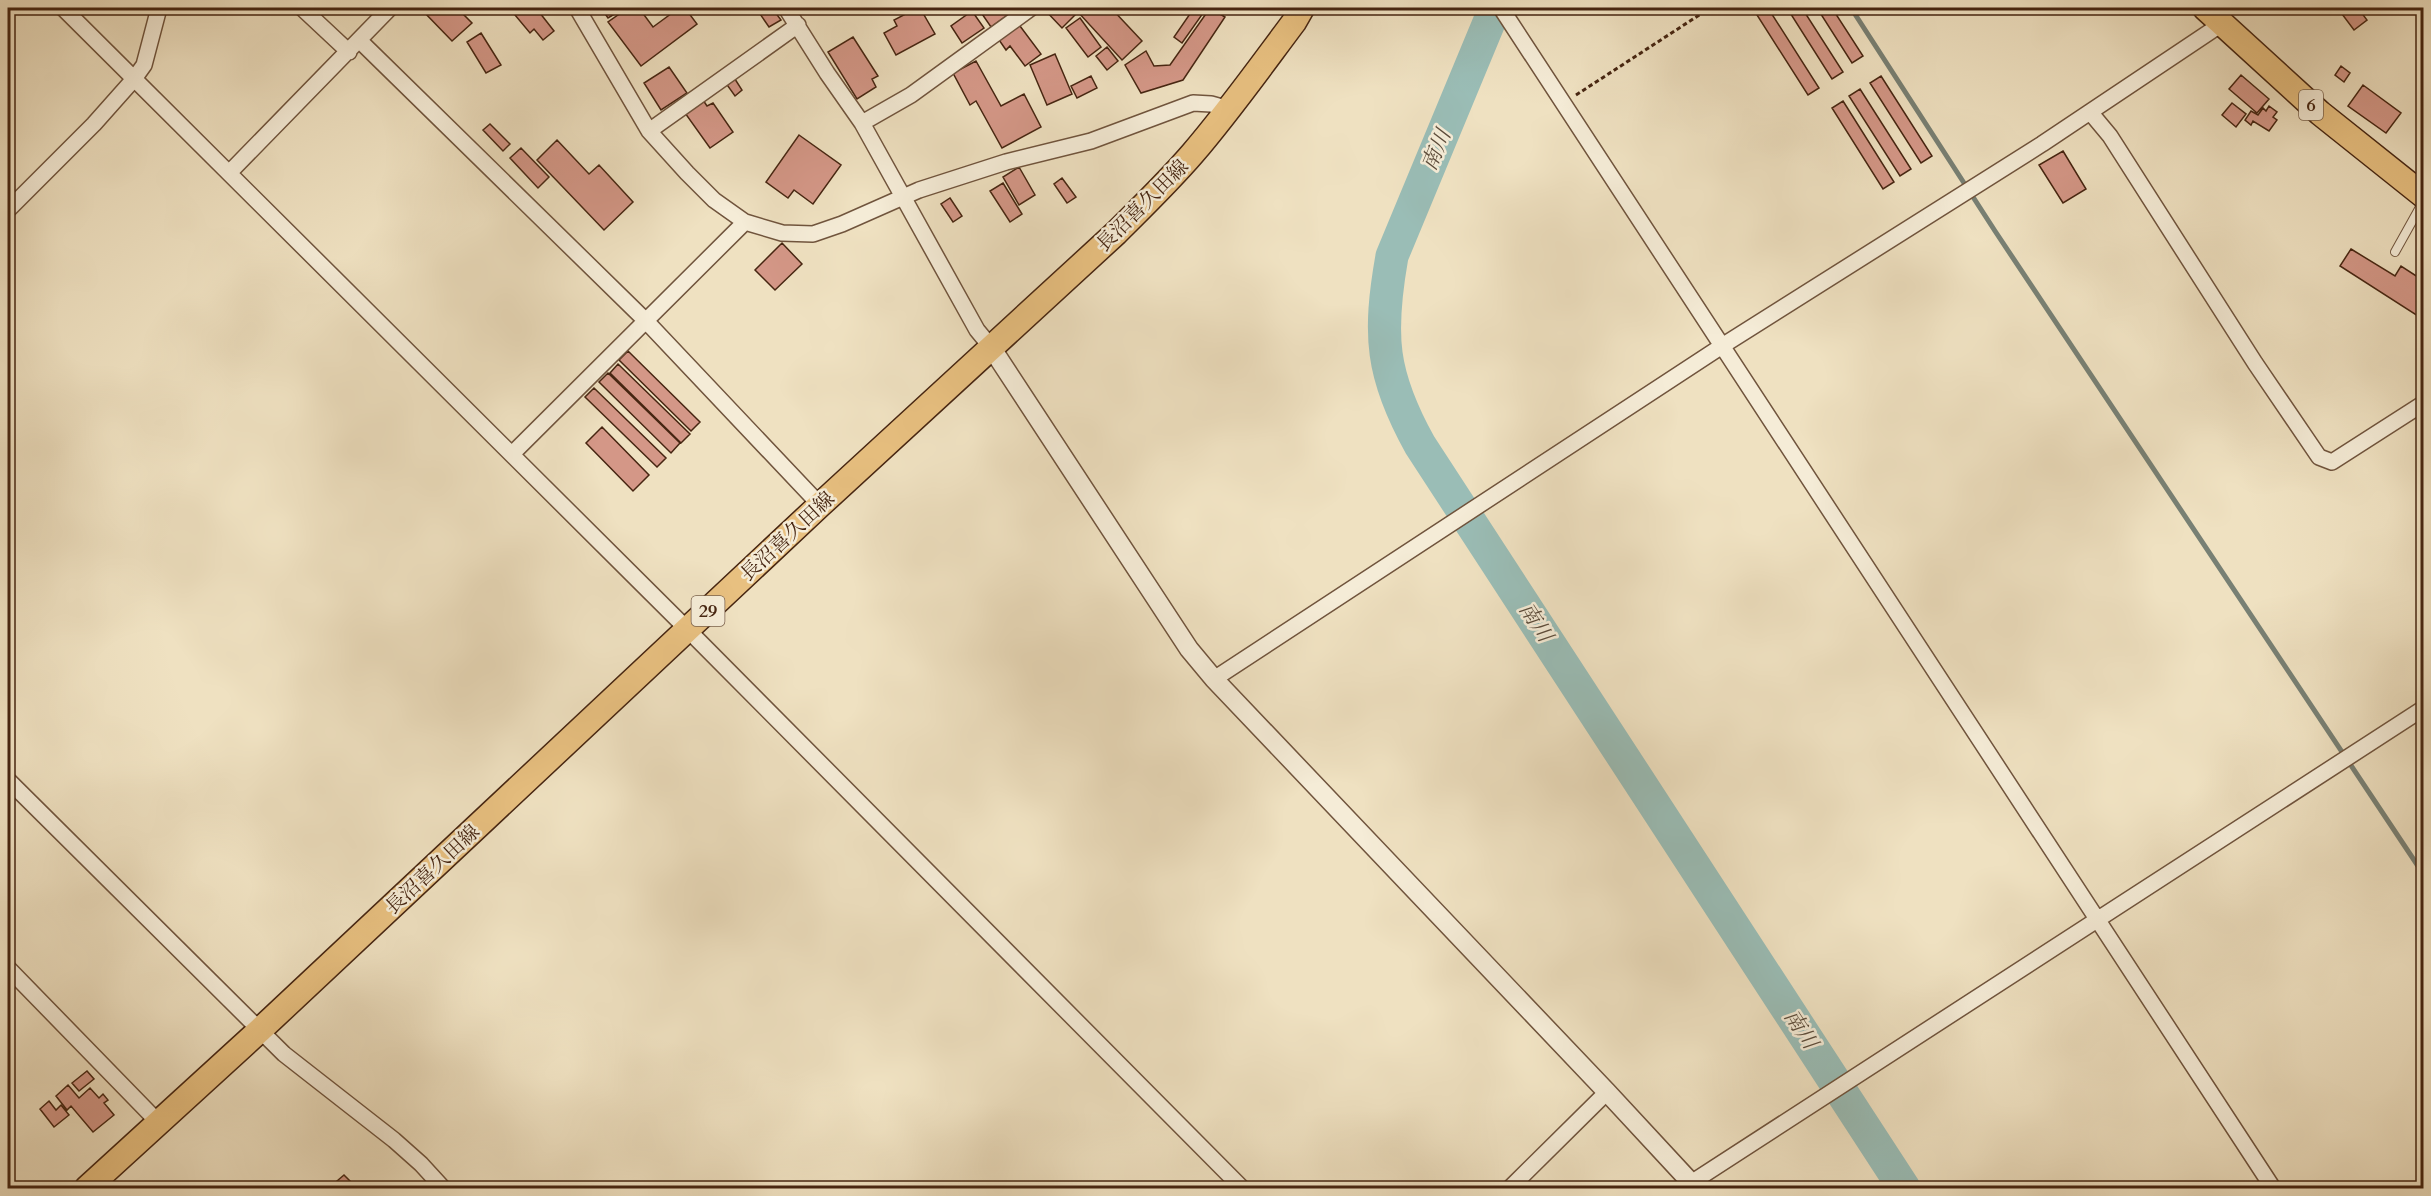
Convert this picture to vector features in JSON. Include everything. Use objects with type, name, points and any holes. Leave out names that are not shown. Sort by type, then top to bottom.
[{"type":"main road","name":"長沼喜久田線","points":[[87,1188],[159,1124],[820,505],[1116,233],[1160,190],[1229,109],[1302,8]]},
{"type":"main road","name":"6","points":[[2214,15],[2320,113],[2424,198]]},
{"type":"street","points":[[63,8],[688,630],[1242,1188]]},
{"type":"street","points":[[8,210],[94,124],[134,79],[144,65],[159,8]]},
{"type":"street","points":[[302,8],[354,46],[646,321],[820,505]]},
{"type":"street","points":[[230,172],[390,8]]},
{"type":"street","points":[[577,8],[649,131],[714,200],[746,222],[782,233],[813,234],[842,224],[901,196],[1006,162],[1091,141],[1193,103],[1211,104],[1229,109]]},
{"type":"street","points":[[786,8],[862,123],[976,330],[991,347],[1172,626],[1214,679],[1607,1092],[1693,1186],[1827,1094],[2424,708]]},
{"type":"street","points":[[862,123],[911,95],[1031,8]]},
{"type":"street","points":[[1503,10],[2273,1188]]},
{"type":"street","points":[[1214,679],[1722,345],[2032,151],[2090,112],[2214,15]]},
{"type":"street","points":[[649,131],[798,25]]},
{"type":"street","points":[[2090,112],[2110,135],[2261,373],[2319,457],[2332,462],[2424,403]]},
{"type":"street","points":[[512,454],[746,222]]},
{"type":"street","points":[[8,780],[284,1054],[401,1146],[443,1188]]},
{"type":"street","points":[[8,968],[159,1124]]},
{"type":"street","points":[[1510,1188],[1607,1092]]},
{"type":"lane","points":[[2395,252],[2424,198]]},
{"type":"path","points":[[1560,100],[1576,94],[1710,8]]},
{"type":"building","points":[[427,8],[457,8],[472,23],[452,41],[423,11]]},
{"type":"building","points":[[536,8],[554,31],[543,40],[534,29],[530,33],[510,9]]},
{"type":"building","points":[[601,8],[625,8],[608,18]]},
{"type":"building","points":[[628,8],[639,8],[653,27],[679,8],[685,8],[697,24],[641,66],[608,22]]},
{"type":"building","points":[[772,8],[781,20],[769,27],[758,11]]},
{"type":"building","points":[[920,8],[935,34],[896,55],[884,33],[897,26],[894,20]]},
{"type":"building","points":[[985,8],[1018,8],[991,27],[980,11]]},
{"type":"building","points":[[1043,8],[1111,8],[1142,41],[1122,60],[1078,12],[1062,28]]},
{"type":"building","points":[[1194,8],[1206,9],[1182,43],[1174,37]]},
{"type":"building","points":[[1210,8],[1225,17],[1183,80],[1141,93],[1125,65],[1146,51],[1154,66],[1170,65]]},
{"type":"building","points":[[1768,8],[1819,88],[1808,95],[1757,15]]},
{"type":"building","points":[[1787,8],[1802,8],[1843,72],[1832,79]]},
{"type":"building","points":[[1817,8],[1832,8],[1863,56],[1852,63]]},
{"type":"building","points":[[2358,8],[2367,20],[2354,30],[2339,10]]},
{"type":"building","points":[[972,11],[984,28],[962,43],[951,26]]},
{"type":"building","points":[[1080,18],[1101,47],[1088,57],[1066,28]]},
{"type":"building","points":[[1017,22],[1041,54],[1025,66],[1010,46],[1006,50],[997,37]]},
{"type":"building","points":[[481,33],[501,65],[486,73],[467,42]]},
{"type":"building","points":[[853,37],[878,76],[872,79],[876,87],[857,99],[828,52]]},
{"type":"building","points":[[1107,47],[1118,61],[1107,70],[1096,56]]},
{"type":"building","points":[[1055,54],[1072,94],[1047,105],[1030,65]]},
{"type":"building","points":[[976,61],[1001,106],[1024,94],[1041,127],[1002,148],[976,101],[970,105],[953,73]]},
{"type":"building","points":[[2341,66],[2350,73],[2344,82],[2335,75]]},
{"type":"building","points":[[669,67],[687,93],[661,110],[644,83]]},
{"type":"building","points":[[2241,75],[2269,99],[2257,113],[2229,89]]},
{"type":"building","points":[[733,76],[742,90],[735,96],[725,82]]},
{"type":"building","points":[[1091,76],[1097,88],[1077,98],[1071,86]]},
{"type":"building","points":[[1881,76],[1932,156],[1921,163],[1870,83]]},
{"type":"building","points":[[2363,85],[2401,113],[2386,133],[2348,106]]},
{"type":"building","points":[[1860,89],[1911,169],[1900,176],[1849,96]]},
{"type":"building","points":[[703,100],[707,106],[713,103],[733,132],[710,148],[685,113]]},
{"type":"building","points":[[1843,101],[1894,182],[1883,189],[1832,108]]},
{"type":"building","points":[[2232,103],[2246,114],[2236,127],[2222,115]]},
{"type":"building","points":[[2269,106],[2277,112],[2273,117],[2277,120],[2269,131],[2253,121],[2251,125],[2245,120],[2251,111],[2258,115],[2263,108],[2266,111]]},
{"type":"building","points":[[490,124],[510,144],[503,151],[483,130]]},
{"type":"building","points":[[799,135],[841,165],[813,204],[794,190],[788,198],[766,182]]},
{"type":"building","points":[[557,140],[589,174],[599,165],[633,202],[604,230],[537,160]]},
{"type":"building","points":[[521,148],[549,177],[538,188],[510,158]]},
{"type":"building","points":[[2063,151],[2086,189],[2063,203],[2039,165]]},
{"type":"building","points":[[1019,167],[1035,195],[1019,205],[1003,177]]},
{"type":"building","points":[[1062,178],[1076,197],[1067,203],[1054,184]]},
{"type":"building","points":[[1003,183],[1022,214],[1010,222],[990,191]]},
{"type":"building","points":[[950,198],[962,216],[953,222],[941,204]]},
{"type":"building","points":[[782,243],[802,264],[775,290],[755,270]]},
{"type":"building","points":[[2351,249],[2395,276],[2401,266],[2424,281],[2424,313],[2421,318],[2340,266]]},
{"type":"building","points":[[628,351],[700,422],[691,431],[619,360]]},
{"type":"building","points":[[618,364],[690,434],[681,443],[610,373]]},
{"type":"building","points":[[608,373],[680,443],[671,453],[599,382]]},
{"type":"building","points":[[594,388],[666,458],[657,467],[585,397]]},
{"type":"building","points":[[602,427],[649,475],[633,491],[586,443]]},
{"type":"building","points":[[87,1071],[94,1079],[79,1091],[72,1083]]},
{"type":"building","points":[[68,1085],[79,1098],[90,1088],[99,1098],[103,1094],[108,1100],[104,1103],[114,1115],[93,1132],[71,1106],[67,1110],[56,1096]]},
{"type":"building","points":[[49,1101],[56,1110],[61,1105],[69,1115],[54,1127],[40,1109]]},
{"type":"building","points":[[344,1175],[357,1188],[330,1187]]},
{"type":"waterway","name":"南川","points":[[1495,8],[1392,256],[1384,332],[1390,375],[1397,397],[1420,445],[1904,1188]]},
{"type":"waterway","points":[[1851,8],[1995,231],[2424,875]]}]
